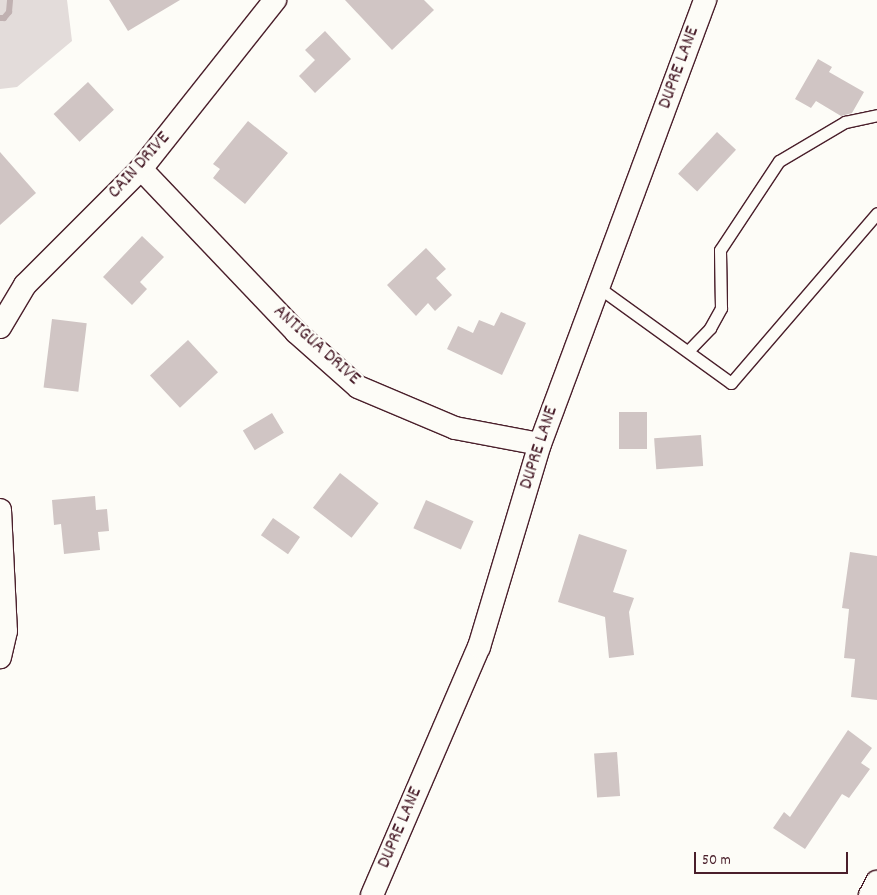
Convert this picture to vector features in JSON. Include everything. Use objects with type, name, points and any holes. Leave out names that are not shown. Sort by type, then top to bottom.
[{"type":"street","name":"CAIN DRIVE","points":[[0,327],[25,285],[142,169],[275,0]]},
{"type":"street","name":"DUPRE LANE","points":[[372,895],[479,647],[540,444],[705,0]]},
{"type":"street","name":"ANTIGUA DRIVE","points":[[142,169],[296,332],[358,387],[455,428],[540,444]]},
{"type":"street","points":[[0,510],[6,631],[0,657]]},
{"type":"street","points":[[870,895],[877,882]]},
{"type":"lane","points":[[688,352],[710,328],[721,308],[720,250],[779,161],[845,122],[877,115]]},
{"type":"lane","points":[[598,287],[731,383],[877,213]]},
{"type":"shaded area","points":[[0,0],[67,0],[72,41],[17,87],[0,89]]},
{"type":"building","points":[[109,0],[180,0],[128,31]]},
{"type":"building","points":[[345,0],[424,0],[434,10],[392,50]]},
{"type":"building","points":[[325,31],[351,59],[315,93],[299,76],[315,60],[305,50]]},
{"type":"building","points":[[818,59],[832,67],[829,72],[864,92],[852,113],[841,116],[816,101],[811,108],[795,99]]},
{"type":"building","points":[[88,82],[114,110],[80,142],[54,114]]},
{"type":"building","points":[[248,121],[288,153],[245,204],[213,178],[220,169],[213,164]]},
{"type":"building","points":[[717,132],[736,150],[697,191],[678,174]]},
{"type":"building","points":[[0,152],[36,193],[0,225]]},
{"type":"building","points":[[142,236],[164,257],[140,282],[147,289],[132,305],[103,277]]},
{"type":"building","points":[[426,248],[446,269],[436,278],[452,295],[435,311],[428,303],[416,316],[387,285]]},
{"type":"building","points":[[501,312],[526,323],[502,375],[447,349],[458,326],[473,333],[479,320],[494,326]]},
{"type":"building","points":[[52,319],[87,323],[78,392],[44,387]]},
{"type":"building","points":[[188,340],[218,372],[180,408],[150,375]]},
{"type":"building","points":[[619,412],[647,412],[647,449],[619,449]]},
{"type":"building","points":[[272,413],[284,433],[255,450],[243,431]]},
{"type":"building","points":[[701,435],[703,466],[656,469],[654,438]]},
{"type":"building","points":[[340,473],[379,503],[352,538],[313,508]]},
{"type":"building","points":[[95,496],[96,510],[107,509],[109,531],[98,532],[100,550],[64,554],[61,524],[54,525],[52,500]]},
{"type":"building","points":[[426,500],[474,521],[461,549],[413,528]]},
{"type":"building","points":[[273,518],[300,537],[288,554],[261,535]]},
{"type":"building","points":[[579,534],[627,550],[613,592],[634,598],[629,612],[634,655],[609,658],[605,617],[558,602]]},
{"type":"building","points":[[850,552],[877,556],[877,700],[851,697],[855,659],[844,658],[849,609],[842,608]]},
{"type":"building","points":[[848,730],[872,748],[861,763],[870,769],[849,798],[842,794],[805,849],[773,828],[784,812],[790,817]]},
{"type":"building","points":[[617,752],[620,796],[597,797],[594,754]]},
{"type":"waterway","points":[[0,18],[4,18],[9,12],[10,0]]}]
